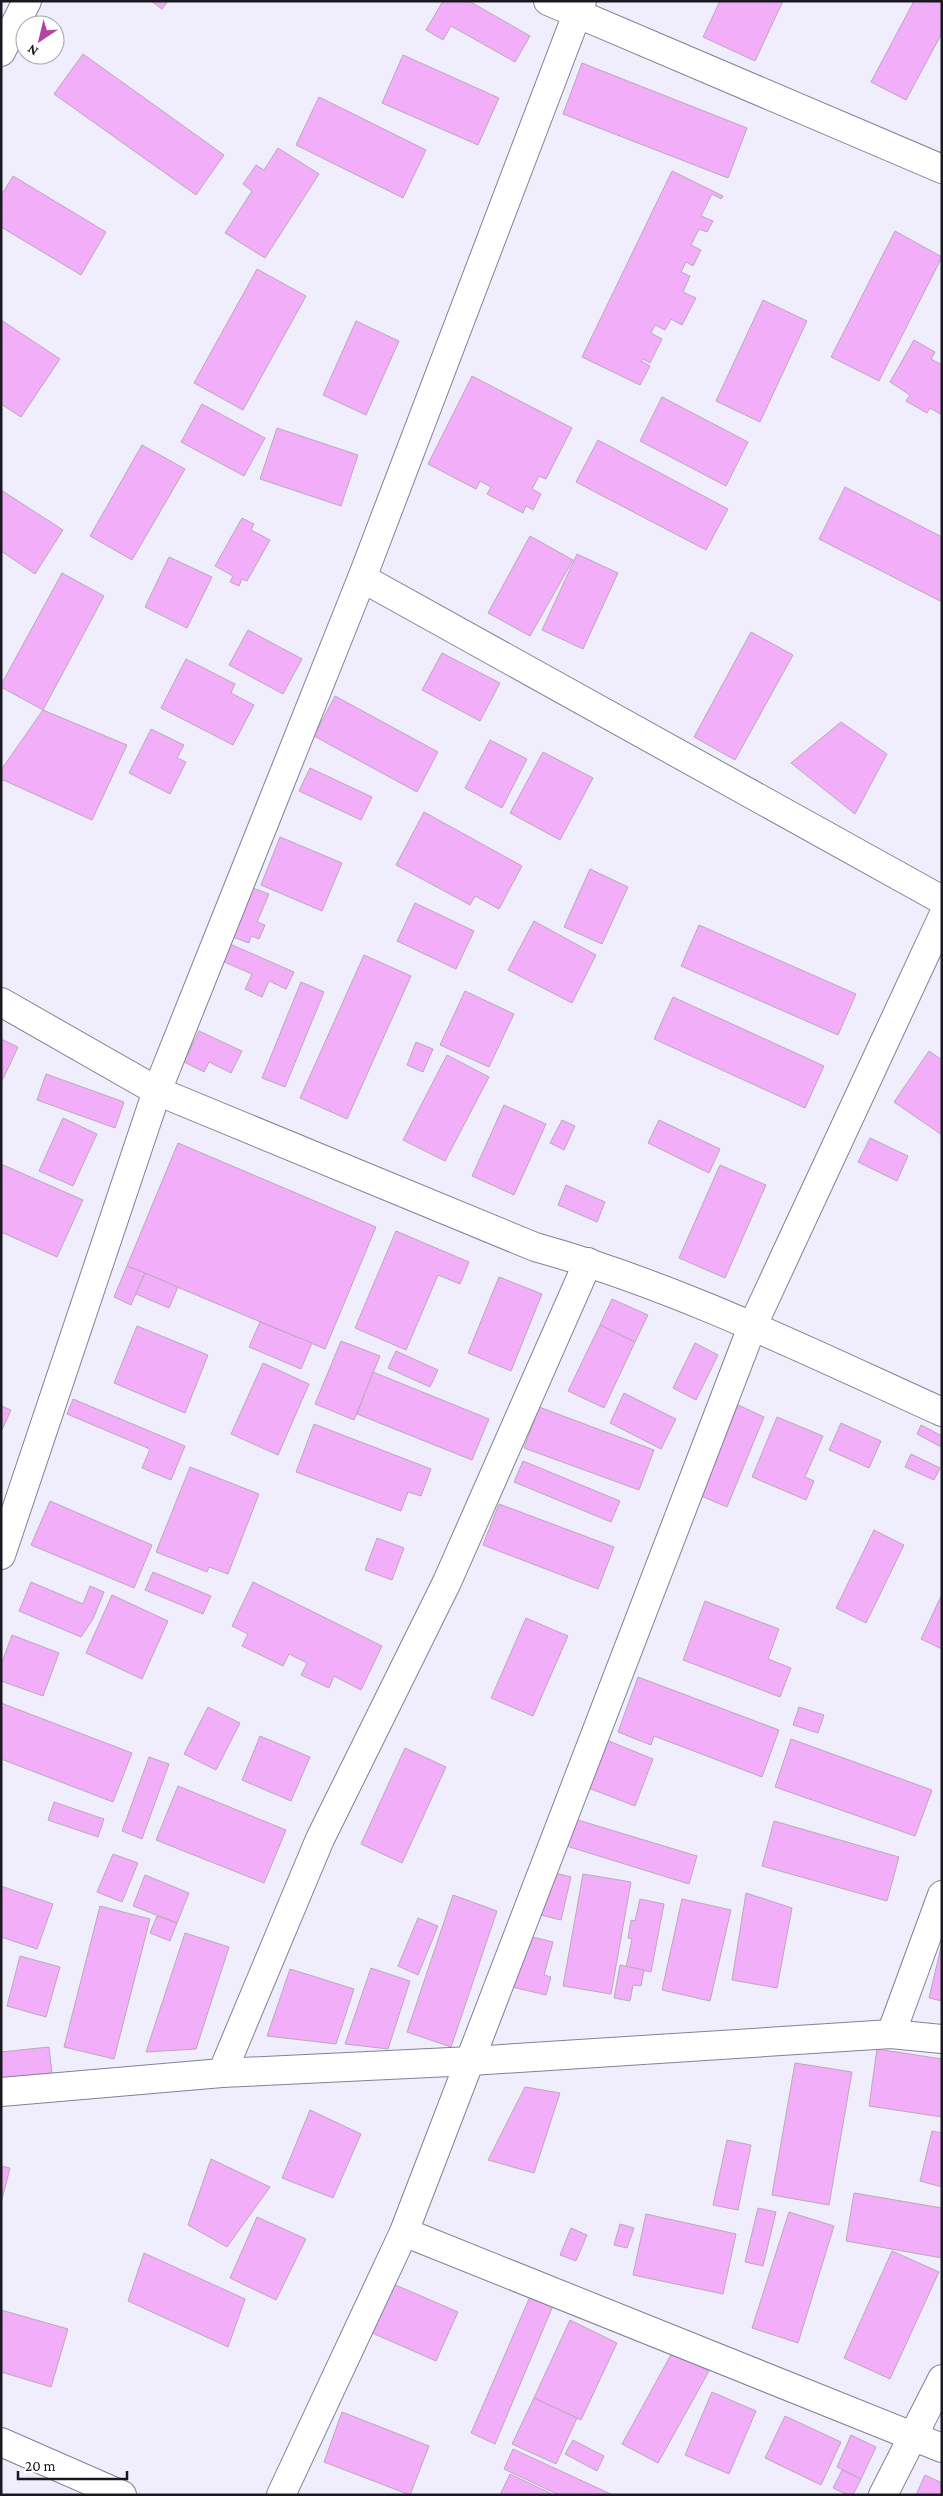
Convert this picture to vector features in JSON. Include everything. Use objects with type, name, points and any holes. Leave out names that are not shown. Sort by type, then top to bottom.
[{"type":"street","points":[[1,52],[27,1]]},
{"type":"street","points":[[548,1],[579,8],[942,170]]},
{"type":"street","points":[[1,1554],[157,1092],[362,578],[579,8]]},
{"type":"street","points":[[362,578],[942,900]]},
{"type":"street","points":[[281,2495],[404,2232],[752,1327],[942,918]]},
{"type":"street","points":[[1,1002],[157,1092],[534,1247],[588,1262],[752,1327],[942,1412]]},
{"type":"street","points":[[222,2073],[320,1839],[447,1582],[588,1262]]},
{"type":"street","points":[[891,2034],[942,1895]]},
{"type":"street","points":[[1,2092],[222,2073],[470,2061],[891,2034],[942,2039]]},
{"type":"street","points":[[404,2232],[942,2448]]},
{"type":"street","points":[[883,2495],[942,2379]]},
{"type":"street","points":[[1,2442],[122,2495]]},
{"type":"building","points":[[151,1],[168,1],[162,9]]},
{"type":"building","points":[[443,1],[469,1],[530,36],[515,62],[451,26],[443,40],[426,30]]},
{"type":"building","points":[[720,1],[783,1],[755,61],[703,37]]},
{"type":"building","points":[[914,1],[942,2],[942,33],[906,100],[871,82]]},
{"type":"building","points":[[83,54],[224,155],[196,195],[54,94]]},
{"type":"building","points":[[403,55],[499,98],[478,145],[382,103]]},
{"type":"building","points":[[582,63],[747,128],[728,178],[563,114]]},
{"type":"building","points":[[319,97],[426,150],[403,198],[296,145]]},
{"type":"building","points":[[278,148],[319,174],[265,258],[225,233],[252,191],[243,184],[256,165],[264,170]]},
{"type":"building","points":[[672,171],[723,196],[721,199],[712,194],[701,216],[713,221],[707,232],[699,229],[691,245],[701,250],[693,266],[686,262],[681,272],[690,276],[683,292],[696,298],[682,325],[671,319],[665,330],[655,325],[651,333],[662,339],[650,363],[643,359],[641,361],[650,366],[640,385],[582,357]]},
{"type":"building","points":[[13,176],[106,232],[81,275],[1,227],[1,196]]},
{"type":"building","points":[[895,231],[942,257],[879,381],[831,357]]},
{"type":"building","points":[[257,269],[306,296],[243,410],[194,383]]},
{"type":"building","points":[[763,300],[807,321],[760,422],[716,401]]},
{"type":"building","points":[[1,320],[60,359],[21,417],[1,404]]},
{"type":"building","points":[[356,321],[399,341],[366,415],[323,395]]},
{"type":"building","points":[[914,340],[935,352],[931,359],[942,365],[942,415],[930,408],[927,413],[906,401],[910,395],[890,382]]},
{"type":"building","points":[[472,376],[572,428],[546,479],[539,476],[532,489],[541,494],[533,510],[526,506],[523,513],[487,494],[491,487],[480,481],[476,489],[428,464]]},
{"type":"building","points":[[662,397],[748,442],[726,486],[640,441]]},
{"type":"building","points":[[202,404],[265,438],[244,476],[181,442]]},
{"type":"building","points":[[277,428],[358,455],[341,506],[260,479]]},
{"type":"building","points":[[598,440],[728,509],[706,550],[576,482]]},
{"type":"building","points":[[142,445],[185,469],[132,560],[90,536]]},
{"type":"building","points":[[845,487],[942,537],[942,602],[819,539]]},
{"type":"building","points":[[1,490],[63,530],[35,574],[1,551]]},
{"type":"building","points":[[242,518],[254,524],[251,530],[270,540],[247,581],[242,579],[239,586],[230,582],[233,576],[215,566]]},
{"type":"building","points":[[530,536],[573,560],[530,636],[488,613]]},
{"type":"building","points":[[577,554],[618,573],[583,649],[542,630]]},
{"type":"building","points":[[169,557],[212,577],[187,628],[145,607]]},
{"type":"building","points":[[62,573],[104,596],[43,710],[1,687],[1,685]]},
{"type":"building","points":[[248,630],[302,659],[283,694],[229,665]]},
{"type":"building","points":[[751,632],[793,655],[735,760],[694,737]]},
{"type":"building","points":[[442,653],[500,683],[480,721],[422,690]]},
{"type":"building","points":[[186,659],[235,684],[231,693],[254,705],[233,745],[161,708]]},
{"type":"building","points":[[335,696],[438,752],[417,792],[314,736]]},
{"type":"building","points":[[43,710],[127,745],[92,820],[1,779],[1,770]]},
{"type":"building","points":[[841,722],[887,754],[855,814],[791,763]]},
{"type":"building","points":[[151,729],[184,745],[177,758],[186,762],[170,794],[129,773]]},
{"type":"building","points":[[490,740],[527,759],[502,808],[465,788]]},
{"type":"building","points":[[543,752],[593,778],[560,840],[510,813]]},
{"type":"building","points":[[310,768],[372,797],[361,820],[299,791]]},
{"type":"building","points":[[424,812],[522,866],[499,909],[475,896],[470,905],[396,865]]},
{"type":"building","points":[[280,837],[342,863],[322,911],[261,885]]},
{"type":"building","points":[[590,869],[628,887],[602,944],[564,927]]},
{"type":"building","points":[[245,885],[269,894],[257,922],[265,925],[259,939],[251,936],[249,943],[225,934]]},
{"type":"building","points":[[415,903],[474,931],[456,969],[397,941]]},
{"type":"building","points":[[534,921],[596,955],[572,1003],[508,970]]},
{"type":"building","points":[[699,925],[856,994],[838,1035],[681,966]]},
{"type":"building","points":[[223,941],[294,972],[286,989],[269,981],[262,997],[245,989],[252,974],[215,958]]},
{"type":"building","points":[[364,955],[411,976],[347,1119],[300,1098]]},
{"type":"building","points":[[301,982],[324,992],[285,1087],[262,1078]]},
{"type":"building","points":[[465,991],[514,1014],[489,1067],[440,1045]]},
{"type":"building","points":[[673,997],[824,1066],[805,1108],[654,1039]]},
{"type":"building","points":[[199,1031],[242,1051],[231,1073],[209,1062],[204,1072],[184,1062]]},
{"type":"building","points":[[1,1039],[18,1047],[2,1081],[1,1081]]},
{"type":"building","points":[[416,1042],[433,1049],[423,1072],[407,1065]]},
{"type":"building","points":[[929,1051],[942,1060],[942,1135],[894,1102]]},
{"type":"building","points":[[447,1055],[489,1077],[445,1161],[403,1140]]},
{"type":"building","points":[[46,1074],[124,1102],[115,1128],[37,1100]]},
{"type":"building","points":[[504,1105],[546,1124],[514,1195],[472,1176]]},
{"type":"building","points":[[63,1118],[97,1134],[73,1186],[39,1171]]},
{"type":"building","points":[[562,1120],[575,1126],[564,1150],[550,1143]]},
{"type":"building","points":[[659,1120],[720,1149],[709,1173],[648,1143]]},
{"type":"building","points":[[870,1138],[908,1156],[897,1181],[858,1162]]},
{"type":"building","points":[[178,1143],[376,1227],[325,1349],[127,1266]]},
{"type":"building","points":[[1,1164],[83,1200],[57,1257],[1,1232]]},
{"type":"building","points":[[720,1165],[766,1185],[725,1278],[679,1258]]},
{"type":"building","points":[[566,1185],[605,1202],[597,1222],[558,1205]]},
{"type":"building","points":[[396,1231],[469,1262],[460,1284],[438,1275],[406,1350],[355,1328]]},
{"type":"building","points":[[127,1266],[145,1273],[131,1305],[114,1297]]},
{"type":"building","points":[[145,1273],[178,1287],[169,1308],[136,1294]]},
{"type":"building","points":[[499,1277],[542,1294],[511,1371],[468,1353]]},
{"type":"building","points":[[612,1299],[648,1315],[635,1342],[600,1325]]},
{"type":"building","points":[[260,1322],[312,1343],[301,1369],[249,1347]]},
{"type":"building","points":[[600,1325],[635,1342],[604,1408],[568,1391]]},
{"type":"building","points":[[137,1326],[208,1355],[185,1413],[114,1383]]},
{"type":"building","points":[[341,1341],[380,1356],[354,1420],[315,1404]]},
{"type":"building","points":[[695,1343],[718,1355],[696,1400],[673,1388]]},
{"type":"building","points":[[396,1351],[438,1370],[430,1387],[388,1368]]},
{"type":"building","points":[[263,1363],[309,1384],[278,1455],[231,1434]]},
{"type":"building","points":[[373,1372],[489,1419],[472,1460],[357,1414]]},
{"type":"building","points":[[624,1393],[676,1419],[661,1449],[610,1423]]},
{"type":"building","points":[[73,1399],[185,1446],[171,1480],[142,1468],[150,1449],[67,1414]]},
{"type":"building","points":[[738,1405],[764,1417],[727,1507],[701,1496]]},
{"type":"building","points":[[1,1406],[11,1410],[1,1432]]},
{"type":"building","points":[[539,1407],[654,1450],[639,1490],[524,1448]]},
{"type":"building","points":[[777,1417],[823,1436],[805,1477],[814,1481],[806,1500],[752,1477]]},
{"type":"building","points":[[841,1423],[881,1441],[869,1468],[829,1450]]},
{"type":"building","points":[[314,1424],[431,1469],[421,1496],[408,1492],[401,1511],[296,1472]]},
{"type":"building","points":[[921,1425],[942,1436],[941,1447],[917,1434]]},
{"type":"building","points":[[911,1454],[940,1468],[934,1480],[905,1467]]},
{"type":"building","points":[[523,1461],[620,1501],[611,1522],[514,1482]]},
{"type":"building","points":[[190,1467],[259,1494],[228,1574],[209,1567],[207,1572],[156,1552]]},
{"type":"building","points":[[50,1501],[152,1545],[134,1588],[31,1545]]},
{"type":"building","points":[[499,1504],[614,1547],[598,1589],[483,1545]]},
{"type":"building","points":[[874,1530],[904,1545],[866,1623],[836,1608]]},
{"type":"building","points":[[377,1538],[404,1548],[392,1580],[365,1570]]},
{"type":"building","points":[[153,1572],[211,1596],[203,1614],[145,1590]]},
{"type":"building","points":[[31,1582],[83,1604],[90,1586],[104,1592],[93,1619],[81,1637],[19,1611]]},
{"type":"building","points":[[253,1582],[382,1646],[361,1690],[334,1676],[329,1688],[301,1675],[307,1663],[289,1654],[283,1666],[242,1646],[248,1634],[232,1626]]},
{"type":"building","points":[[942,1594],[942,1649],[921,1639]]},
{"type":"building","points":[[112,1595],[168,1621],[142,1679],[86,1653]]},
{"type":"building","points":[[705,1601],[779,1629],[768,1659],[791,1668],[780,1697],[683,1660]]},
{"type":"building","points":[[526,1618],[568,1636],[533,1716],[491,1698]]},
{"type":"building","points":[[12,1635],[59,1653],[43,1696],[1,1681],[1,1665]]},
{"type":"building","points":[[638,1677],[779,1730],[762,1777],[654,1736],[651,1745],[618,1732]]},
{"type":"building","points":[[1,1703],[132,1753],[113,1802],[1,1759]]},
{"type":"building","points":[[208,1707],[240,1723],[216,1770],[184,1754]]},
{"type":"building","points":[[799,1707],[824,1715],[818,1733],[793,1725]]},
{"type":"building","points":[[260,1736],[310,1757],[291,1801],[242,1780]]},
{"type":"building","points":[[604,1739],[653,1759],[635,1806],[586,1787]]},
{"type":"building","points":[[791,1739],[932,1790],[915,1836],[775,1787]]},
{"type":"building","points":[[405,1748],[446,1767],[402,1863],[361,1844]]},
{"type":"building","points":[[149,1757],[169,1764],[142,1839],[122,1831]]},
{"type":"building","points":[[178,1786],[286,1830],[264,1883],[156,1840]]},
{"type":"building","points":[[54,1802],[104,1819],[98,1837],[48,1820]]},
{"type":"building","points":[[568,1817],[697,1856],[689,1884],[560,1844]]},
{"type":"building","points":[[774,1821],[899,1857],[887,1901],[762,1866]]},
{"type":"building","points":[[113,1854],[138,1863],[122,1902],[97,1892]]},
{"type":"building","points":[[547,1871],[571,1877],[561,1920],[537,1914]]},
{"type":"building","points":[[583,1874],[631,1882],[611,1994],[563,1986]]},
{"type":"building","points":[[145,1875],[189,1893],[177,1923],[133,1906]]},
{"type":"building","points":[[1,1886],[53,1904],[37,1949],[1,1937]]},
{"type":"building","points":[[746,1893],[792,1908],[777,1988],[732,1980]]},
{"type":"building","points":[[453,1895],[497,1911],[451,2047],[407,2032]]},
{"type":"building","points":[[640,1899],[664,1904],[651,1972],[626,1967],[632,1939],[628,1938],[631,1920],[635,1921]]},
{"type":"building","points":[[682,1899],[731,1910],[710,2001],[662,1990]]},
{"type":"building","points":[[100,1906],[150,1919],[114,2059],[64,2047]]},
{"type":"building","points":[[157,1916],[177,1923],[170,1941],[150,1933]]},
{"type":"building","points":[[418,1918],[438,1926],[418,1975],[398,1966]]},
{"type":"building","points":[[185,1933],[229,1947],[196,2049],[146,2052]]},
{"type":"building","points":[[525,1935],[553,1942],[544,1975],[551,1977],[546,1995],[512,1987]]},
{"type":"building","points":[[942,1943],[942,2001],[929,1998]]},
{"type":"building","points":[[20,1956],[60,1967],[46,2017],[7,2006]]},
{"type":"building","points":[[620,1965],[644,1970],[641,1986],[633,1985],[630,2001],[614,1998]]},
{"type":"building","points":[[371,1968],[410,1981],[388,2049],[345,2044]]},
{"type":"building","points":[[290,1969],[354,1989],[336,2044],[267,2036]]},
{"type":"building","points":[[49,2047],[52,2073],[1,2078],[1,2052]]},
{"type":"building","points":[[877,2049],[942,2059],[942,2117],[869,2106]]},
{"type":"building","points":[[795,2063],[852,2072],[829,2205],[772,2195]]},
{"type":"building","points":[[525,2087],[560,2093],[534,2173],[488,2160]]},
{"type":"building","points":[[310,2110],[361,2134],[333,2198],[282,2178]]},
{"type":"building","points":[[932,2131],[942,2133],[942,2187],[920,2181]]},
{"type":"building","points":[[727,2140],[751,2145],[738,2210],[713,2205]]},
{"type":"building","points":[[211,2159],[270,2187],[227,2247],[188,2225]]},
{"type":"building","points":[[1,2166],[10,2168],[1,2203]]},
{"type":"building","points":[[854,2193],[942,2208],[942,2258],[846,2241]]},
{"type":"building","points":[[758,2208],[776,2212],[763,2266],[745,2262]]},
{"type":"building","points":[[789,2212],[834,2226],[798,2343],[752,2328]]},
{"type":"building","points":[[646,2214],[736,2234],[723,2294],[633,2275]]},
{"type":"building","points":[[257,2217],[306,2239],[276,2300],[230,2278]]},
{"type":"building","points":[[620,2224],[634,2228],[627,2248],[614,2245]]},
{"type":"building","points":[[571,2228],[587,2235],[576,2261],[560,2255]]},
{"type":"building","points":[[892,2251],[939,2272],[890,2379],[844,2358]]},
{"type":"building","points":[[144,2253],[245,2299],[228,2347],[128,2301]]},
{"type":"building","points":[[391,2283],[458,2312],[436,2361],[370,2332]]},
{"type":"building","points":[[532,2292],[555,2301],[495,2444],[471,2433]]},
{"type":"building","points":[[1,2310],[68,2329],[51,2387],[1,2372]]},
{"type":"building","points":[[570,2320],[617,2343],[581,2420],[534,2398]]},
{"type":"building","points":[[673,2351],[709,2371],[658,2463],[622,2444]]},
{"type":"building","points":[[712,2392],[756,2411],[729,2474],[685,2455]]},
{"type":"building","points":[[534,2398],[577,2418],[556,2464],[512,2444]]},
{"type":"building","points":[[342,2412],[429,2446],[410,2495],[324,2462]]},
{"type":"building","points":[[785,2416],[841,2442],[821,2485],[765,2458]]},
{"type":"building","points":[[851,2435],[876,2447],[861,2479],[837,2467]]},
{"type":"building","points":[[573,2440],[604,2456],[597,2471],[565,2454]]},
{"type":"building","points":[[513,2449],[613,2495],[559,2495],[504,2469]]},
{"type":"building","points":[[842,2470],[861,2479],[853,2495],[848,2495],[833,2488]]},
{"type":"building","points":[[510,2474],[554,2495],[500,2495]]},
{"type":"building","points":[[925,2475],[942,2483],[942,2495],[916,2495]]}]
